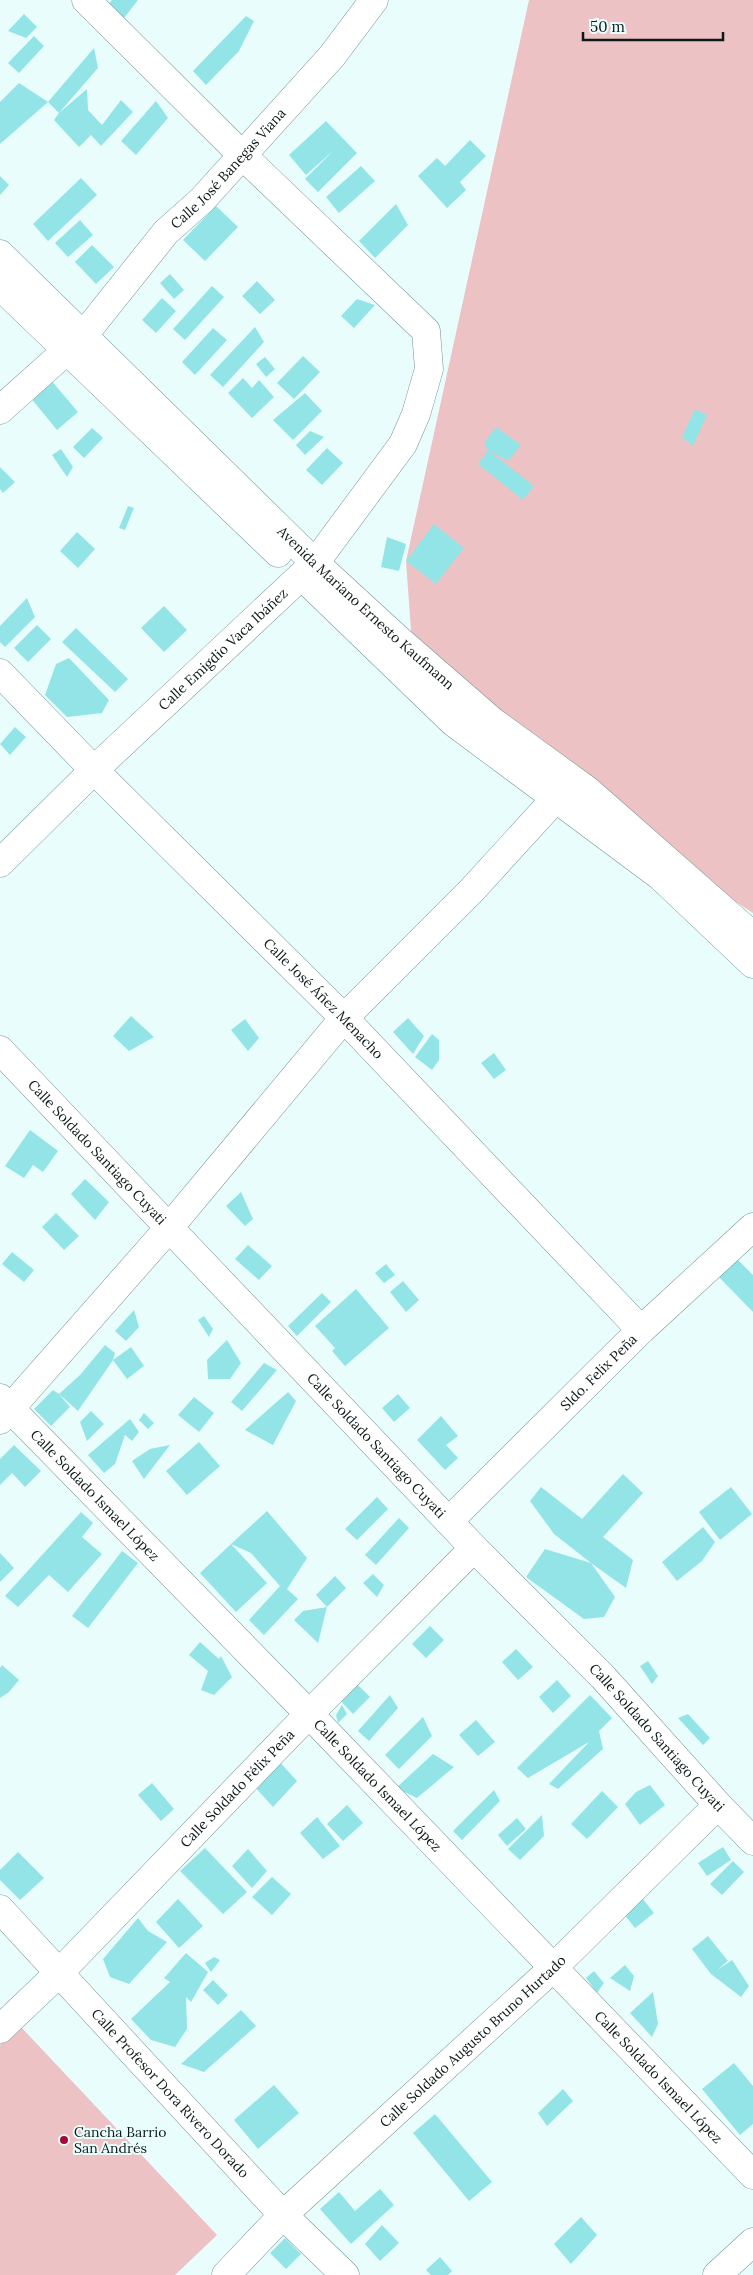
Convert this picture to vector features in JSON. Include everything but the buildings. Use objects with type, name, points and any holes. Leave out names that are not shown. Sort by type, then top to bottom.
[{"type":"street","name":"Calle Emigdio Vaca Ibáñez","points":[[0,862],[94,770],[308,569],[403,444],[416,414],[429,369],[426,331],[242,155],[86,0]]},
{"type":"street","name":"Calle José Banegas Viana","points":[[0,410],[74,344],[166,232],[202,200],[332,56],[374,0]]},
{"type":"street","name":"Avenida Mariano Ernesto Kaufmann","points":[[0,254],[74,344]]},
{"type":"street","name":"Avenida Mariano Ernesto Kaufmann","points":[[0,286],[74,344],[308,569],[453,722],[660,876],[753,964]]},
{"type":"street","name":"Avenida Mariano Ernesto Kaufmann","points":[[308,569],[492,721],[587,790],[753,936]]},
{"type":"street","name":"Calle José Áñez Menacho","points":[[0,673],[94,770],[344,1018],[641,1330]]},
{"type":"street","points":[[4,1409],[168,1229],[344,1018],[472,890],[556,798]]},
{"type":"street","name":"Calle Soldado Santiago Cuyati","points":[[0,1050],[168,1229],[474,1548],[603,1676],[718,1805],[753,1841]]},
{"type":"street","name":"Sldo. Felix Peña","points":[[449,1521],[641,1330],[753,1227]]},
{"type":"street","name":"Calle Soldado Ismael López","points":[[4,1409],[308,1714],[753,2175]]},
{"type":"street","name":"Calle Soldado Félix Peña","points":[[0,2029],[60,1972],[308,1714],[474,1548]]},
{"type":"street","name":"Calle Soldado Augusto Bruno Hurtado","points":[[226,2275],[283,2215],[553,1968],[718,1805]]},
{"type":"street","name":"Calle Profesor Dora Rivero Dorado","points":[[0,1909],[283,2215],[345,2275]]},
{"type":"street","points":[[717,2275],[753,2242]]},
{"type":"shaded area","points":[[529,0],[753,0],[753,913],[566,791],[412,644],[406,561]]},
{"type":"shaded area","name":"Cancha Barrio San Andrés","points":[[20,2026],[217,2235],[175,2275],[0,2275],[0,2045]]},
{"type":"place","name":"Cancha Barrio San Andrés","points":[[64,2140]]}]
